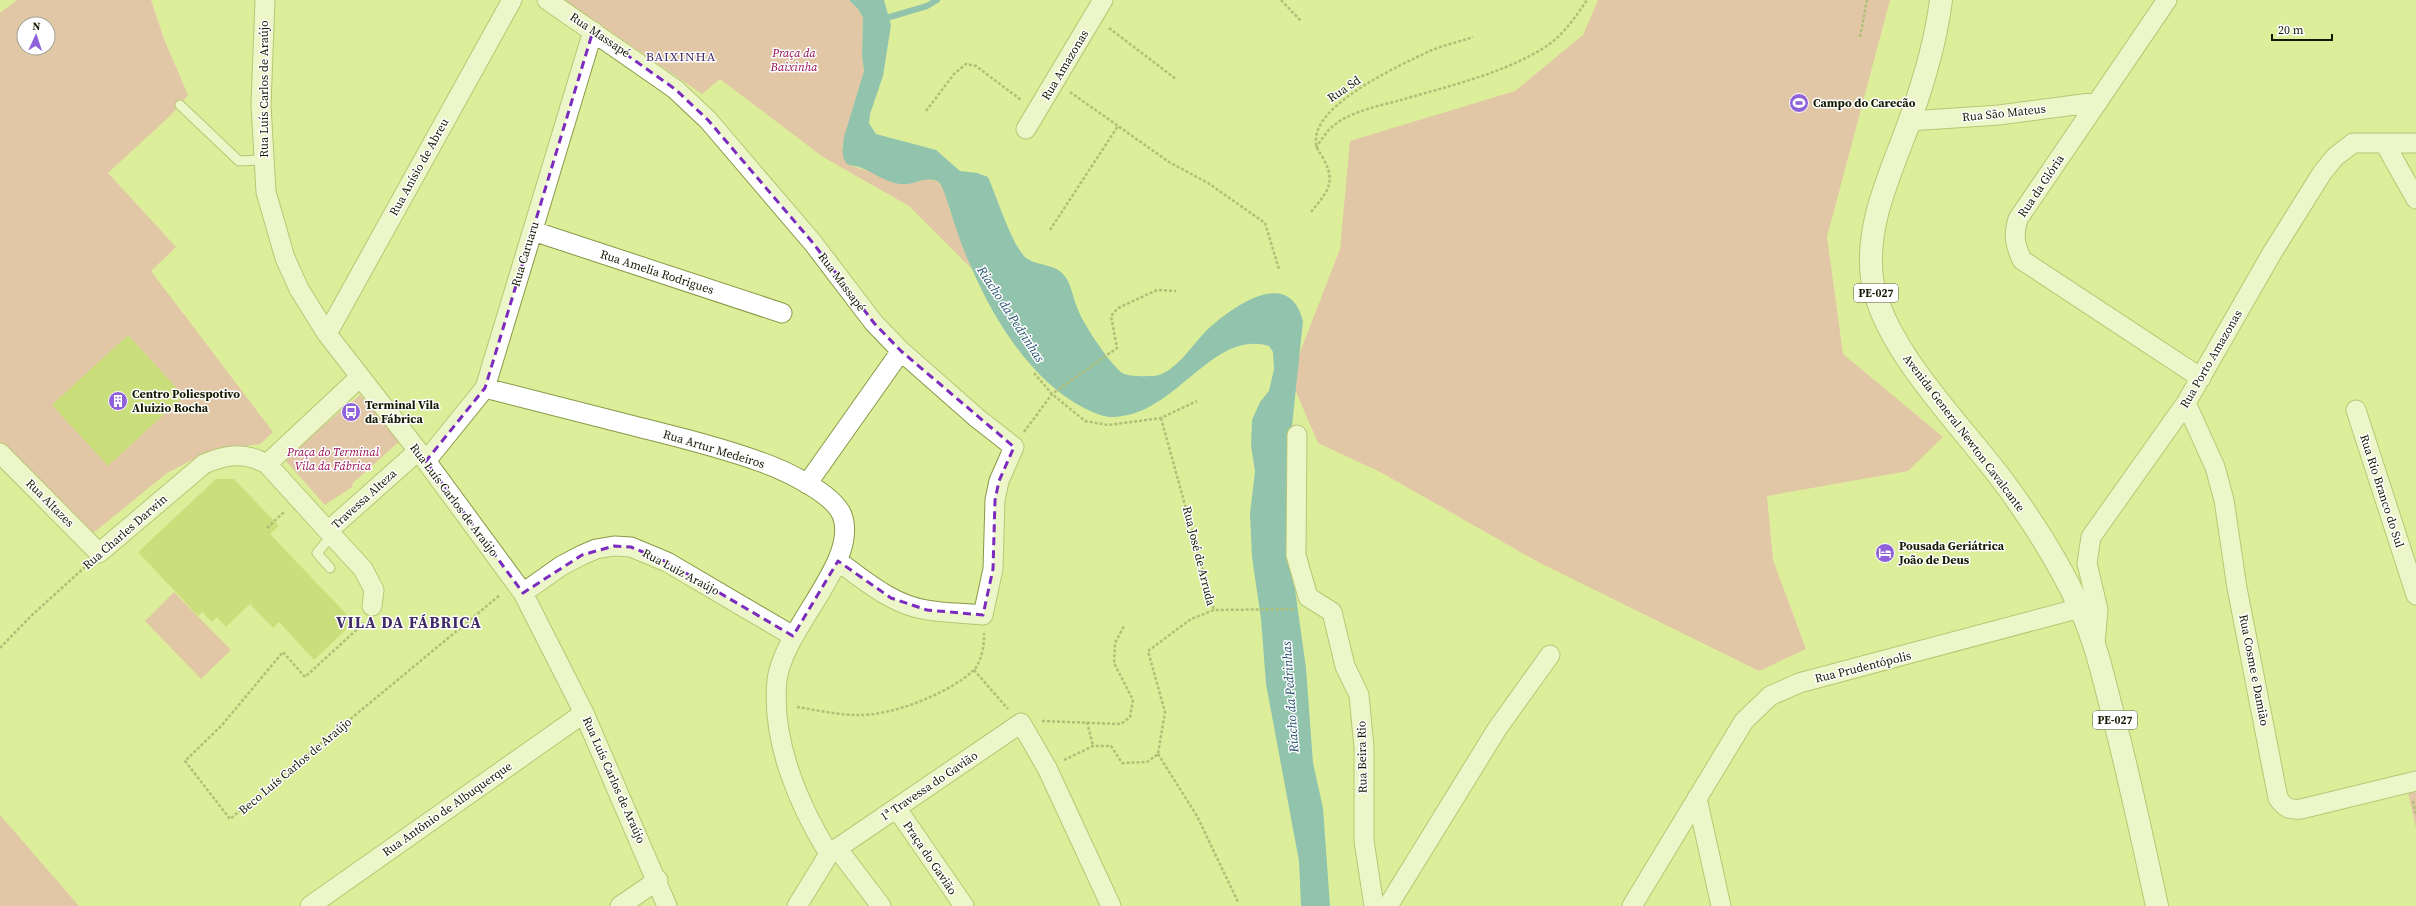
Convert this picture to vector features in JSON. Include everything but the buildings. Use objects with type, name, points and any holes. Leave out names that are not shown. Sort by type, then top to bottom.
[{"type":"main road","name":"Avenida General Newton Cavalcante","points":[[1941,0],[1930,59],[1910,121],[1883,192],[1872,239],[1872,278],[1881,312],[1898,344],[2001,479],[2045,544],[2080,608],[2095,644],[2120,741],[2157,906]]},
{"type":"street","name":"Rua Luís Carlos de Araújo","points":[[265,0],[261,105],[263,160],[266,192],[285,258],[299,289],[327,334],[359,378],[422,456],[519,588],[584,713],[658,880],[667,906]]},
{"type":"street","name":"Rua Anísio de Abreu","points":[[327,334],[512,0]]},
{"type":"street","name":"Rua Massapé","points":[[547,0],[675,89],[708,120],[813,243],[859,305],[901,351],[977,418],[1014,447]]},
{"type":"street","name":"Rua Amazonas","points":[[1026,129],[1103,0]]},
{"type":"street","name":"Rua da Glória","points":[[2167,0],[2018,219],[2014,231],[2015,245],[2022,260],[2201,378]]},
{"type":"street","name":"Rua Caruaru","points":[[422,456],[485,388],[593,32]]},
{"type":"street","name":"Rua São Mateus","points":[[1910,121],[1999,115],[2098,102]]},
{"type":"street","name":"Rua Porto Amazonas","points":[[2095,644],[2098,610],[2087,563],[2091,537],[2186,403],[2272,253],[2331,162],[2344,148],[2354,142],[2385,144],[2416,142]]},
{"type":"street","points":[[2385,144],[2416,199]]},
{"type":"street","name":"Rua Amelia Rodrigues","points":[[533,231],[782,313]]},
{"type":"street","points":[[807,484],[901,351]]},
{"type":"street","points":[[267,464],[359,378]]},
{"type":"street","name":"Rua Artur Medeiros","points":[[485,388],[727,452],[763,463],[807,484],[833,502],[842,516],[844,531],[838,561],[784,653],[777,679],[777,701],[781,736],[791,776],[817,834],[881,906]]},
{"type":"street","name":"Rua Cosme e Damião","points":[[2186,403],[2215,467],[2224,500],[2237,588],[2278,798],[2285,807],[2292,810],[2301,809],[2416,781]]},
{"type":"street","name":"Rua Rio Branco do Sul","points":[[2356,410],[2416,595]]},
{"type":"street","name":"Rua Beira Rio","points":[[1297,435],[1296,556],[1308,597],[1332,612],[1345,666],[1359,694],[1364,748],[1364,842],[1374,906]]},
{"type":"street","points":[[838,561],[876,588],[908,605],[927,610],[983,615],[993,569],[995,500],[999,481],[1014,447]]},
{"type":"street","name":"Rua Altazes","points":[[0,453],[99,553]]},
{"type":"street","name":"Rua Charles Darwin","points":[[99,553],[204,464],[221,456],[240,454],[256,458],[267,464]]},
{"type":"street","name":"Travessa Alteza","points":[[267,464],[330,533],[422,456]]},
{"type":"street","points":[[330,533],[363,569],[374,590],[372,606]]},
{"type":"street","name":"Rua Luiz Araújo","points":[[519,588],[596,549],[614,546],[631,547],[667,562],[793,636]]},
{"type":"street","name":"Rua Prudentópolis","points":[[1632,906],[1744,721],[1759,704],[1784,688],[2080,608]]},
{"type":"street","points":[[1388,906],[1497,729],[1550,655]]},
{"type":"street","name":"Rua Antônio de Albuquerque","points":[[310,906],[584,713]]},
{"type":"street","points":[[1021,723],[1047,768],[1111,906]]},
{"type":"street","name":"1ª Travessa do Gavião","points":[[833,851],[897,809],[1021,723]]},
{"type":"street","points":[[1697,798],[1721,906]]},
{"type":"street","name":"Praça do Gavião","points":[[897,809],[964,906]]},
{"type":"street","points":[[797,906],[833,851]]},
{"type":"street","points":[[620,906],[658,880]]},
{"type":"lane","points":[[180,105],[239,161],[263,160]]},
{"type":"lane","points":[[330,533],[318,550],[317,554],[330,568]]},
{"type":"path","points":[[1281,0],[1301,21]]},
{"type":"path","points":[[1311,212],[1326,193],[1330,179],[1327,166],[1316,148],[1333,126],[1347,118],[1371,108],[1457,84],[1514,63],[1543,49],[1562,32],[1587,0]]},
{"type":"path","points":[[1860,37],[1867,0]]},
{"type":"path","points":[[1094,16],[1176,79]]},
{"type":"path","name":"Rua Sd","points":[[1316,148],[1316,138],[1322,120],[1329,110],[1343,100],[1362,87],[1431,50],[1473,37]]},
{"type":"path","points":[[926,111],[954,74],[966,64],[976,66],[1037,111]]},
{"type":"path","points":[[1055,81],[1169,162],[1208,183],[1265,223],[1279,270]]},
{"type":"path","points":[[1050,230],[1118,126]]},
{"type":"path","points":[[1014,447],[1052,394],[1117,348],[1111,316],[1118,308],[1157,290],[1176,291]]},
{"type":"path","points":[[1034,373],[1052,394],[1086,422],[1108,425],[1161,418],[1197,401]]},
{"type":"path","name":"Rua José de Arruda","points":[[1158,754],[1165,712],[1148,651],[1191,620],[1214,610],[1161,418]]},
{"type":"path","points":[[267,528],[287,510]]},
{"type":"path","name":"Rua Charles Darwin","points":[[0,648],[99,553]]},
{"type":"path","name":"Beco Luís Carlos de Araújo","points":[[372,606],[366,621],[305,677],[283,652],[222,725],[185,761],[230,819],[519,588]]},
{"type":"path","points":[[1214,610],[1301,609]]},
{"type":"path","points":[[777,701],[793,706],[857,715],[886,713],[913,705],[940,691],[974,670],[984,640],[983,615]]},
{"type":"path","points":[[974,670],[1021,723],[1046,720],[1121,724],[1130,717],[1133,700],[1114,663],[1115,642],[1124,626]]},
{"type":"path","points":[[1088,722],[1094,746]]},
{"type":"path","points":[[1047,768],[1094,746],[1110,746],[1122,762],[1147,762],[1158,754],[1197,816],[1238,902]]},
{"type":"highlighted area","points":[[593,31],[675,89],[708,120],[813,243],[874,323],[901,351],[1014,447],[999,481],[995,500],[993,569],[983,615],[927,610],[891,598],[838,561],[793,636],[667,562],[631,547],[614,546],[582,555],[523,593],[426,461],[485,388]]},
{"type":"green space","points":[[17,0],[151,0],[164,39],[188,95],[171,115],[108,173],[176,247],[151,271],[273,432],[260,444],[220,450],[194,459],[167,473],[92,534],[0,443],[0,13]]},
{"type":"green space","name":"Praça da Baixinha","points":[[564,0],[849,0],[858,9],[863,18],[862,56],[864,71],[842,147],[849,165],[908,184],[927,179],[939,182],[946,193],[949,209],[972,269],[909,206],[823,157],[720,79],[702,94]]},
{"type":"green space","points":[[1598,0],[1890,0],[1827,237],[1843,354],[1943,437],[1908,471],[1767,496],[1773,560],[1806,649],[1759,671],[1538,562],[1382,473],[1318,443],[1290,378],[1340,249],[1350,141],[1515,91],[1583,35]]},
{"type":"green space","name":"Praça do Terminal Vila da Fábrica","points":[[360,395],[402,439],[353,483],[352,487],[325,505],[285,460],[285,458]]},
{"type":"green space","points":[[174,592],[231,650],[201,679],[145,621]]},
{"type":"green space","points":[[2416,782],[2416,828],[2406,784]]},
{"type":"green space","points":[[0,815],[79,906],[0,906]]},
{"type":"water","name":"Riacho da Pedrinhas","points":[[849,0],[884,0],[891,25],[883,76],[870,114],[869,123],[876,134],[936,150],[960,171],[977,173],[988,177],[1010,231],[1020,251],[1029,260],[1059,270],[1063,274],[1070,286],[1075,303],[1090,333],[1112,363],[1124,374],[1135,376],[1154,376],[1169,370],[1184,357],[1208,329],[1219,320],[1232,310],[1260,296],[1274,293],[1286,296],[1296,305],[1303,321],[1290,445],[1288,539],[1306,668],[1313,763],[1323,808],[1330,906],[1301,906],[1299,861],[1266,684],[1261,619],[1252,557],[1250,514],[1255,471],[1251,446],[1252,420],[1260,402],[1269,391],[1274,369],[1273,352],[1269,346],[1248,344],[1228,350],[1154,404],[1133,414],[1110,417],[1100,415],[1084,408],[1065,396],[1048,382],[1017,348],[1004,329],[981,289],[957,232],[944,192],[939,182],[927,179],[908,184],[895,183],[859,167],[846,163],[843,153],[844,137],[864,71],[862,56],[863,18],[858,9]]},
{"type":"waterway","points":[[883,19],[927,6],[937,0]]},
{"type":"place","name":"Campo do Carecão","points":[[1799,103]]},
{"type":"place","name":"Centro Poliespotivo Aluizio Rocha","points":[[118,401]]},
{"type":"place","name":"Terminal Vila da Fábrica","points":[[351,412]]},
{"type":"place","name":"Pousada Geriátrica João de Deus","points":[[1885,553]]},
{"type":"district","name":"BAIXINHA","points":[[681,56]]},
{"type":"district","name":"VILA DA FÁBRICA","points":[[409,622]]}]
